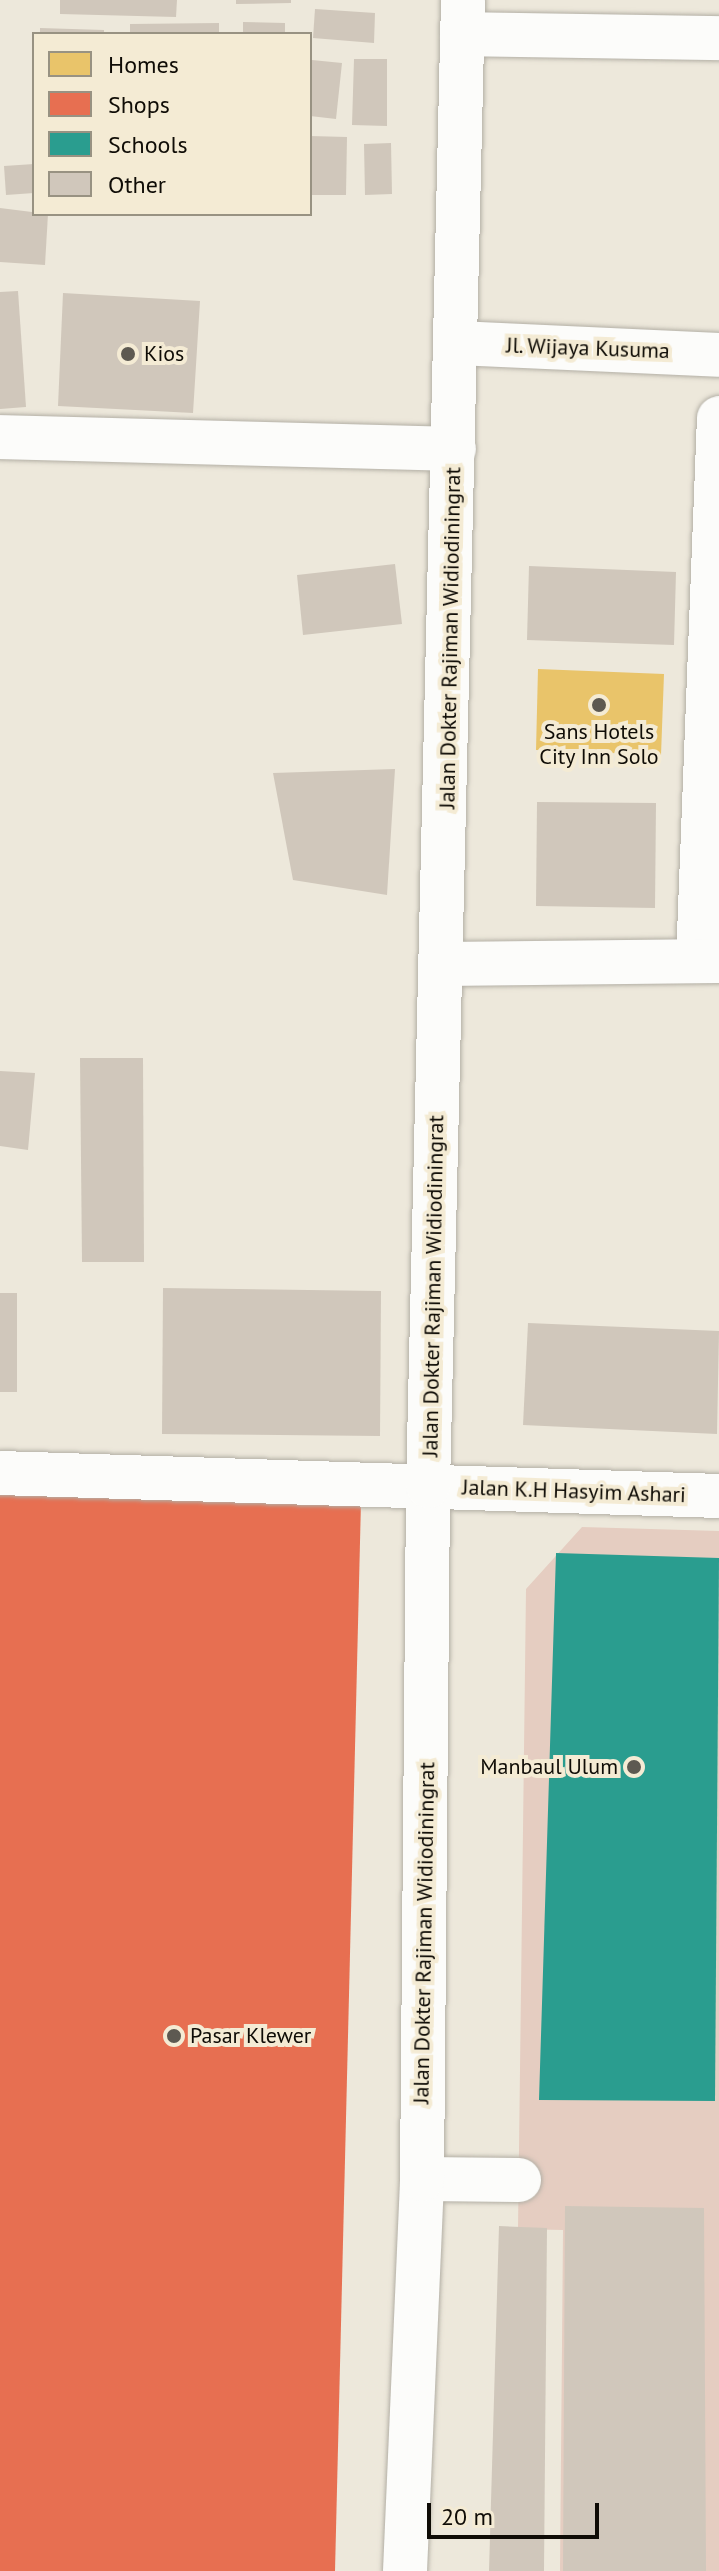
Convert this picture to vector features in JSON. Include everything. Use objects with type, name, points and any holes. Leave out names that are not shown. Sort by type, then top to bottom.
[{"type":"street","points":[[463,17],[719,38]]},
{"type":"street","name":"Jalan Dokter Rajiman Widiodiningrat","points":[[405,2571],[422,2179],[428,1486],[463,17]]},
{"type":"street","name":"Jl. Wijaya Kusuma","points":[[457,343],[719,355]]},
{"type":"street","points":[[442,964],[709,961],[719,418]]},
{"type":"street","points":[[0,437],[454,449]]},
{"type":"street","name":"Jalan K.H Hasyim Ashari","points":[[0,1473],[719,1496]]},
{"type":"street","points":[[422,2179],[519,2180]]},
{"type":"shaded area","points":[[582,1527],[719,1531],[719,2571],[560,2571],[563,2230],[518,2229],[526,1589]]},
{"type":"building: Homes","points":[[538,669],[664,674],[661,755],[536,750]]},
{"type":"building: Shops","name":"Pasar Klewer","points":[[0,1492],[361,1501],[335,2571],[0,2571]]},
{"type":"building: Schools","name":"Manbaul Ulum","points":[[556,1553],[719,1558],[715,2101],[539,2100]]},
{"type":"building: Other","points":[[60,0],[177,0],[176,17],[60,14]]},
{"type":"building: Other","points":[[236,0],[291,0],[291,3],[236,4]]},
{"type":"building: Other","points":[[315,9],[375,13],[374,43],[313,38]]},
{"type":"building: Other","points":[[243,22],[285,23],[285,32],[243,32]]},
{"type":"building: Other","points":[[219,23],[219,32],[130,32],[130,24]]},
{"type":"building: Other","points":[[40,28],[104,30],[104,32],[40,32]]},
{"type":"building: Other","points":[[354,59],[387,59],[387,126],[352,125]]},
{"type":"building: Other","points":[[312,60],[342,63],[336,119],[312,116]]},
{"type":"building: Other","points":[[312,136],[347,137],[346,195],[312,195]]},
{"type":"building: Other","points":[[391,143],[392,194],[365,195],[364,144]]},
{"type":"building: Other","points":[[32,164],[32,193],[6,195],[4,166]]},
{"type":"building: Other","points":[[0,208],[32,212],[32,216],[48,216],[45,265],[0,262]]},
{"type":"building: Other","points":[[18,291],[26,407],[0,409],[0,292]]},
{"type":"building: Other","name":"Kios","points":[[63,293],[200,301],[193,413],[58,406]]},
{"type":"building: Other","points":[[395,564],[402,624],[303,635],[297,575]]},
{"type":"building: Other","points":[[529,566],[676,572],[674,645],[527,640]]},
{"type":"building: Other","points":[[395,769],[387,895],[293,880],[273,773]]},
{"type":"building: Other","points":[[537,802],[656,803],[655,908],[536,906]]},
{"type":"building: Other","points":[[80,1058],[143,1058],[144,1262],[82,1262]]},
{"type":"building: Other","points":[[0,1071],[35,1073],[28,1150],[0,1146]]},
{"type":"building: Other","points":[[163,1288],[381,1291],[380,1436],[162,1434]]},
{"type":"building: Other","points":[[0,1293],[17,1293],[17,1392],[0,1392]]},
{"type":"building: Other","points":[[528,1323],[719,1331],[717,1434],[523,1425]]},
{"type":"building: Other","points":[[565,2206],[704,2208],[706,2571],[563,2571]]},
{"type":"building: Other","points":[[499,2226],[547,2228],[544,2571],[489,2571]]},
{"type":"place","name":"Kios","points":[[128,354]]},
{"type":"place","name":"Sans Hotels City Inn Solo","points":[[599,705]]},
{"type":"place","name":"Manbaul Ulum","points":[[634,1767]]},
{"type":"place","name":"Pasar Klewer","points":[[174,2036]]}]
